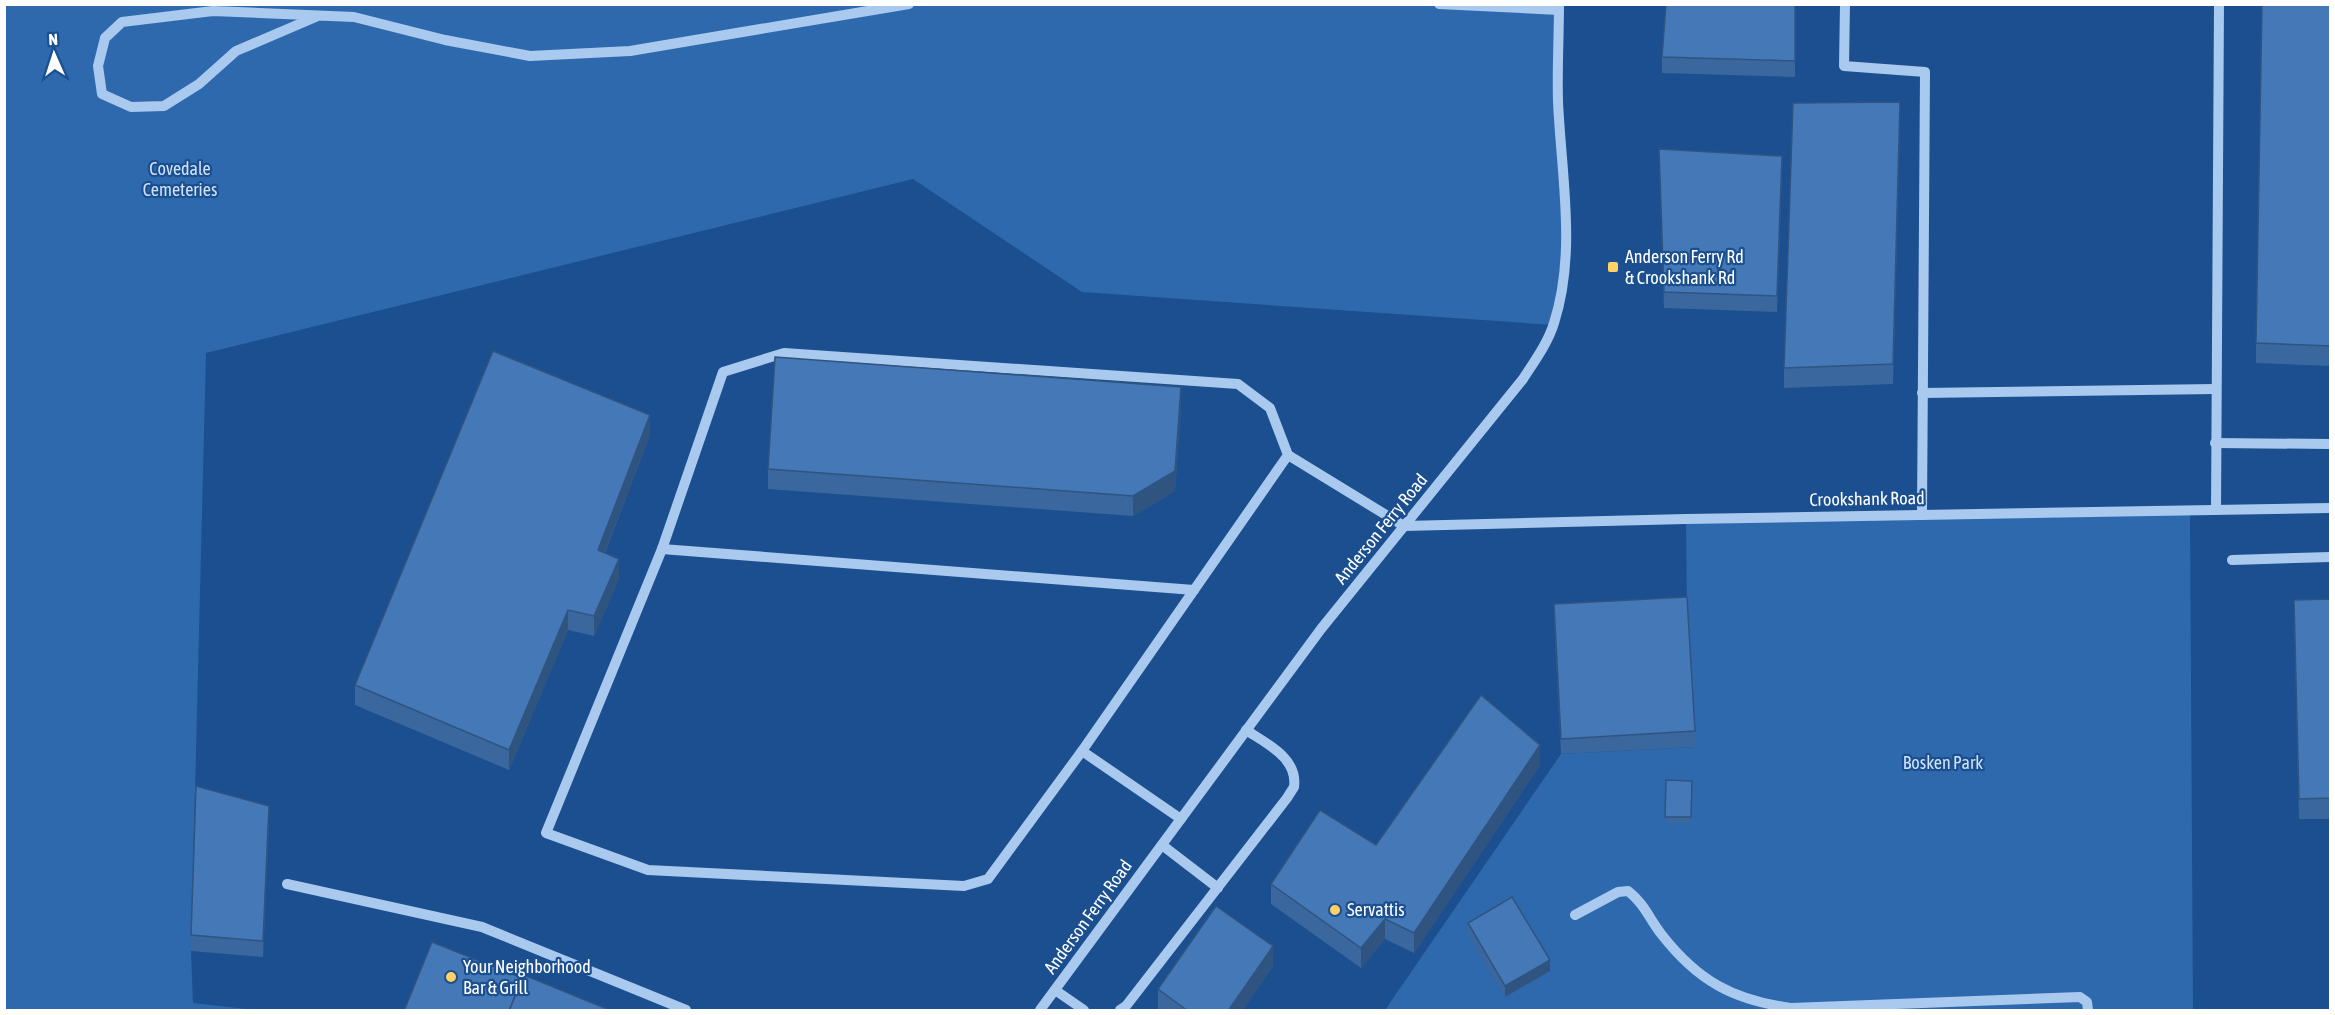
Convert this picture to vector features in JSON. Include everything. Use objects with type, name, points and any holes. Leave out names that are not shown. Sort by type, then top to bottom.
[{"type":"street","points":[[318,16],[236,51],[199,84],[164,106],[131,107],[102,94],[98,66],[105,38],[122,22],[213,11],[354,17],[445,40],[530,56],[630,51],[909,4]]},
{"type":"street","points":[[1438,4],[1559,7]]},
{"type":"street","points":[[1845,4],[1844,66],[1926,72],[1922,515]]},
{"type":"street","points":[[2216,510],[2218,4]]},
{"type":"street","name":"Anderson Ferry Road","points":[[1040,1011],[1321,629],[1523,379],[1554,325],[1562,290],[1566,241],[1558,98],[1559,7]]},
{"type":"street","points":[[1288,455],[1082,752],[988,879],[964,886],[648,870],[546,833],[662,549],[723,372],[784,353],[1238,384],[1270,408],[1288,455],[1404,526]]},
{"type":"street","points":[[1922,393],[2215,389]]},
{"type":"street","points":[[2215,443],[2331,444]]},
{"type":"street","name":"Crookshank Road","points":[[1404,526],[2331,508]]},
{"type":"street","points":[[662,549],[1194,590]]},
{"type":"street","points":[[2232,560],[2331,557]]},
{"type":"street","points":[[1120,1011],[1218,888],[1294,787],[1295,777],[1290,764],[1278,752],[1246,730]]},
{"type":"street","points":[[1082,752],[1181,819]]},
{"type":"street","points":[[1162,845],[1218,888]]},
{"type":"street","points":[[287,884],[482,927],[686,1011]]},
{"type":"street","points":[[1575,915],[1618,892],[1628,891],[1639,899],[1660,932],[1696,973],[1720,987],[1778,1006],[1791,1008],[2080,997],[2087,1002],[2088,1011]]},
{"type":"street","points":[[1055,990],[1083,1011]]},
{"type":"green space","name":"Covedale Cemeteries","points":[[5,5],[1559,5],[1566,241],[1554,325],[1082,292],[913,179],[206,353],[191,951],[193,1003],[255,1010],[5,1010]]},
{"type":"green space","name":"Bosken Park","points":[[2190,510],[2193,1010],[1385,1010],[1561,754],[1695,747],[1687,613],[1686,519]]},
{"type":"building","points":[[1666,4],[1795,4],[1795,61],[1662,57]]},
{"type":"building","points":[[2262,4],[2331,4],[2331,346],[2256,343]]},
{"type":"building","points":[[1900,102],[1893,364],[1784,368],[1793,103]]},
{"type":"building","points":[[1659,149],[1782,156],[1777,296],[1664,292]]},
{"type":"building","points":[[493,351],[650,415],[598,550],[619,559],[594,616],[568,610],[509,750],[355,685]]},
{"type":"building","points":[[775,357],[1181,387],[1175,471],[1133,496],[768,469]]},
{"type":"building","points":[[1687,597],[1695,731],[1561,739],[1554,604]]},
{"type":"building","points":[[2331,599],[2331,798],[2299,799],[2294,600]]},
{"type":"building","points":[[1481,695],[1540,745],[1414,933],[1385,919],[1361,948],[1271,884],[1320,810],[1376,845]]},
{"type":"building","points":[[1666,780],[1692,781],[1691,817],[1665,817]]},
{"type":"building","points":[[196,786],[269,806],[263,941],[191,935]]},
{"type":"building","points":[[1512,897],[1550,960],[1505,986],[1468,923]]},
{"type":"building","points":[[1216,906],[1273,946],[1228,1011],[1188,1011],[1158,989]]},
{"type":"building","name":"Your Neighborhood Bar & Grill","points":[[432,942],[522,978],[509,1011],[404,1011]]},
{"type":"building","points":[[524,975],[612,1011],[509,1011]]},
{"type":"place","name":"Anderson Ferry Rd & Crookshank Rd","points":[[1613,267]]},
{"type":"place","name":"Servattis","points":[[1335,910]]},
{"type":"place","name":"Your Neighborhood Bar & Grill","points":[[451,977]]}]
